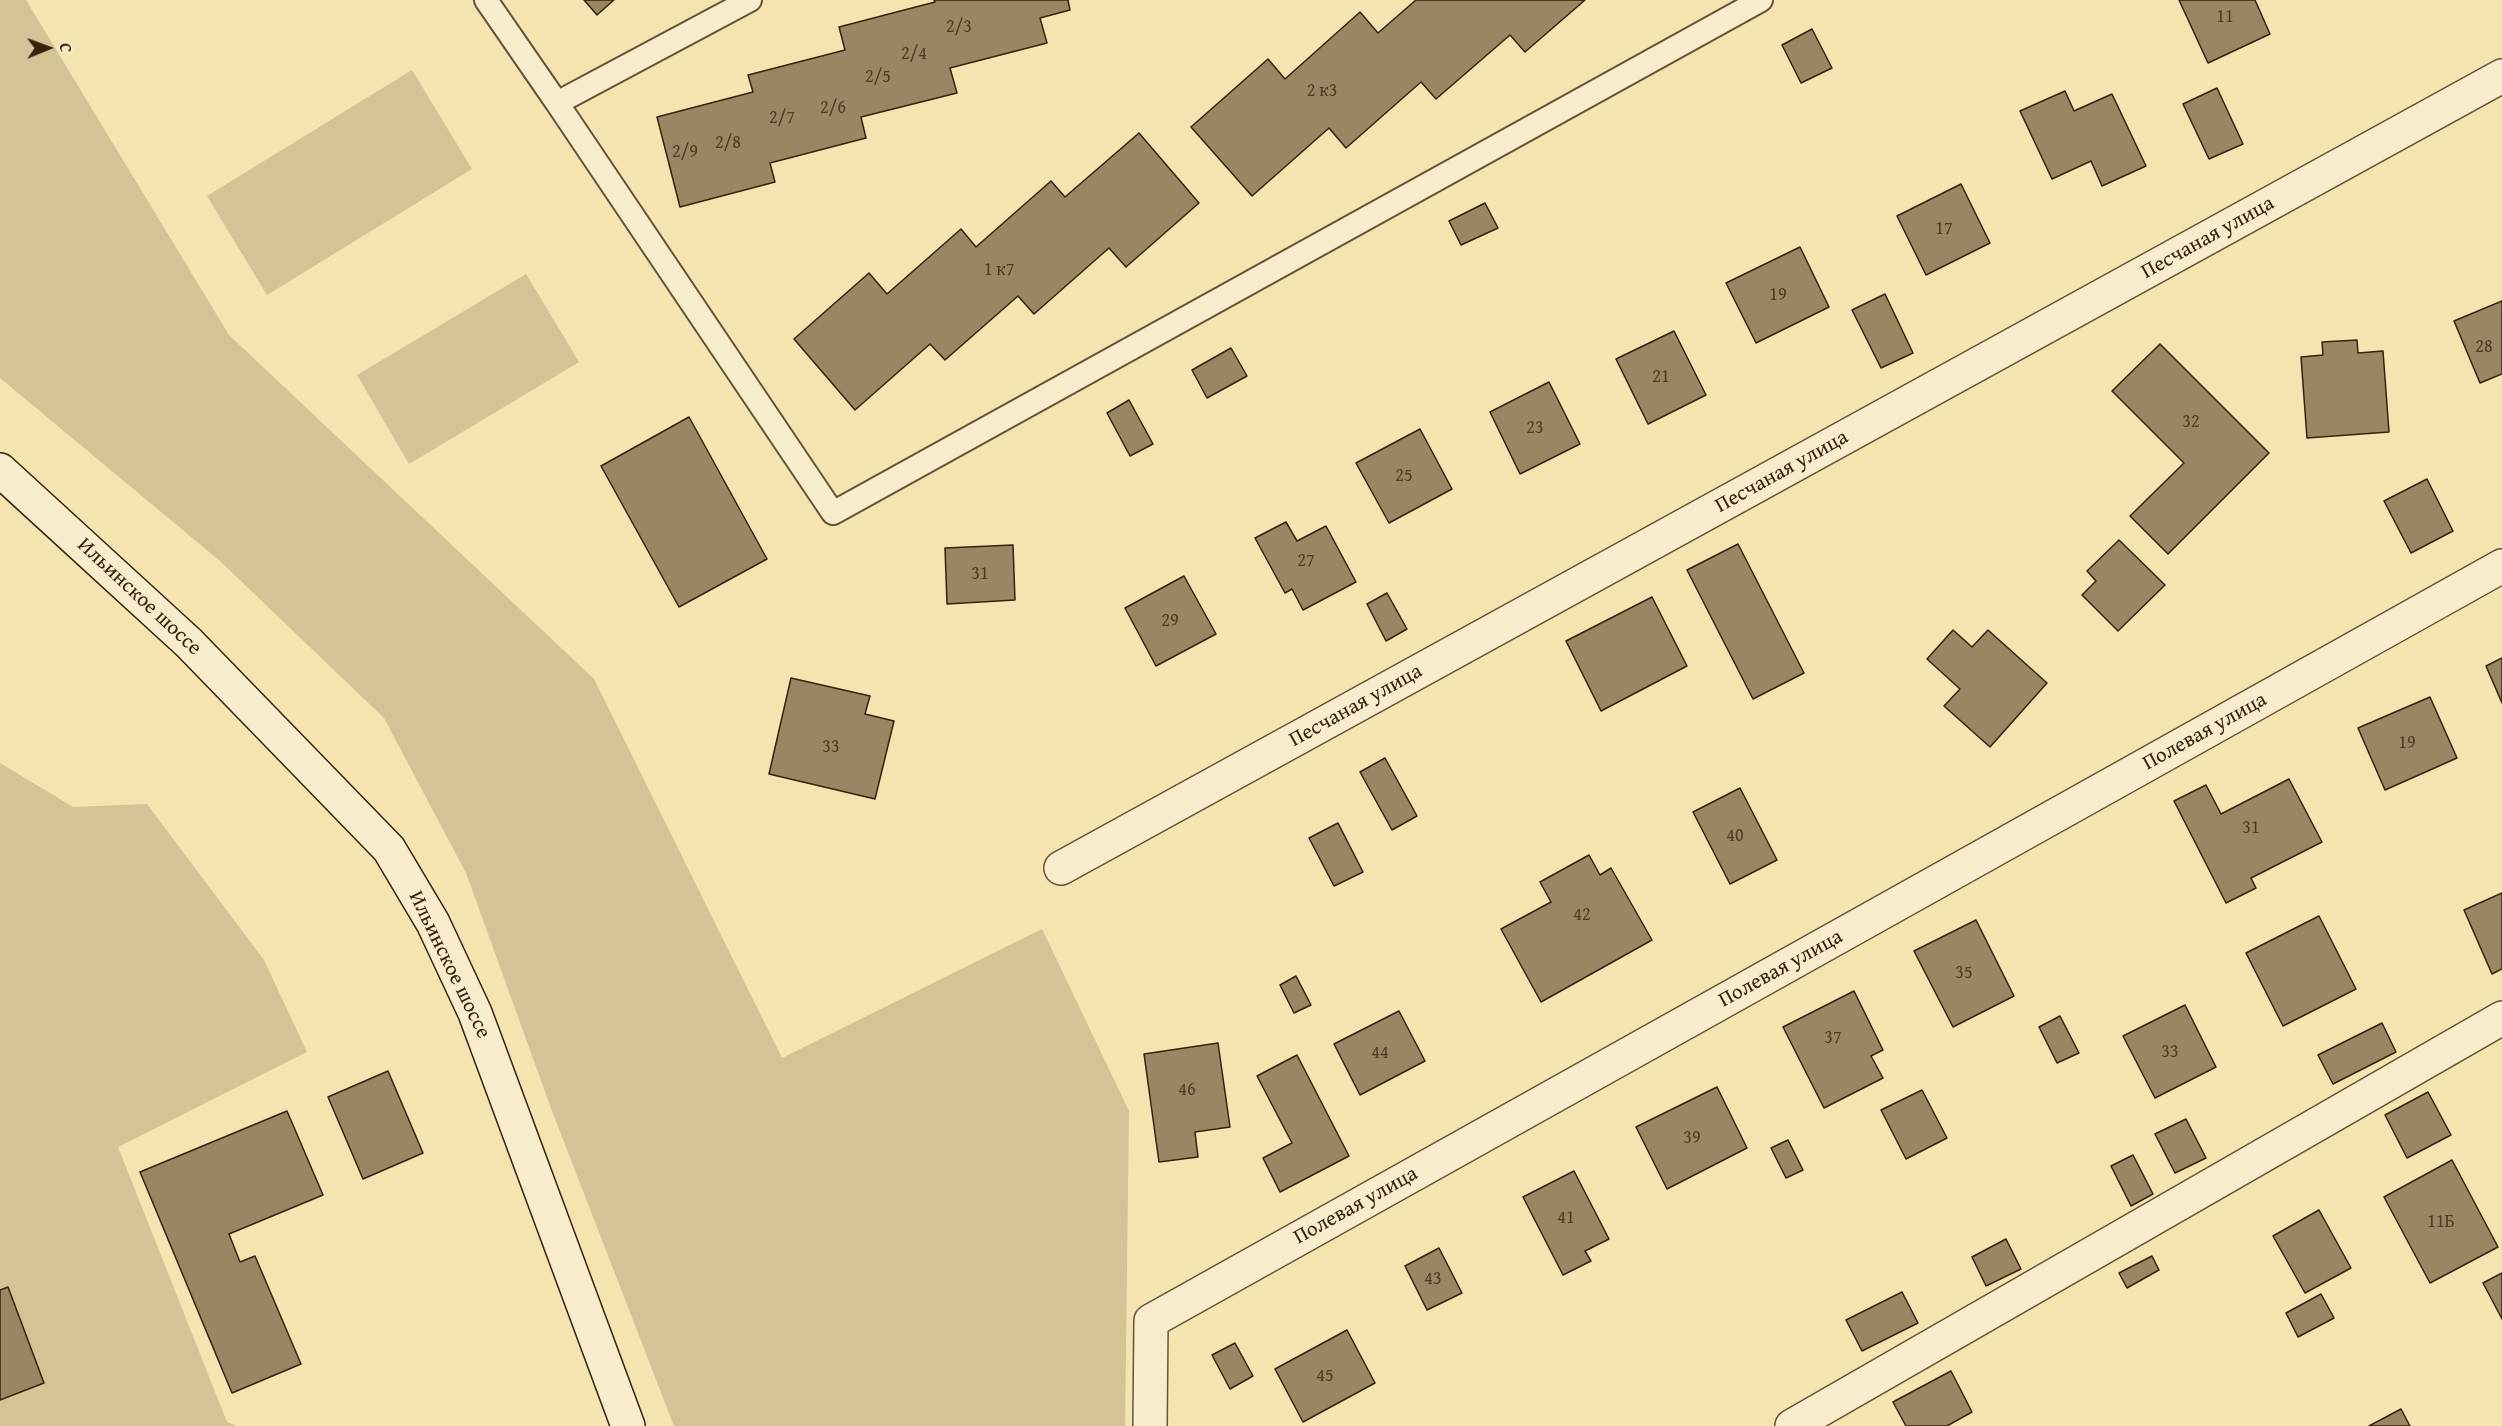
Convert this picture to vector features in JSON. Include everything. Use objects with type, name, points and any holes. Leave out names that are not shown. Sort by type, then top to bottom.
[{"type":"street","name":"Песчаная улица","points":[[1061,868],[2502,76]]},
{"type":"street","name":"Ильинское шоссе","points":[[0,470],[189,643],[389,849],[433,922],[475,1013],[628,1426]]},
{"type":"street","name":"Полевая улица","points":[[1150,1426],[1151,1321],[2502,566]]},
{"type":"street","points":[[1792,1426],[2502,1018]]},
{"type":"lane","points":[[486,0],[833,513],[1761,0]]},
{"type":"lane","points":[[557,103],[750,0]]},
{"type":"shaded area","points":[[0,0],[26,0],[229,335],[594,679],[782,1058],[1042,929],[1129,1111],[1125,1426],[674,1426],[552,1111],[466,873],[384,718],[220,561],[0,378]]},
{"type":"shaded area","points":[[412,70],[472,169],[267,295],[207,196]]},
{"type":"shaded area","points":[[526,274],[579,362],[409,464],[357,375]]},
{"type":"shaded area","points":[[0,763],[73,807],[147,804],[264,960],[307,1052],[118,1147],[227,1422],[237,1426],[0,1426]]},
{"type":"building","points":[[584,0],[614,0],[597,15]]},
{"type":"building","points":[[934,0],[1068,0],[1070,10],[1040,18],[1047,43],[950,68],[957,93],[861,117],[866,138],[770,163],[775,182],[680,207],[657,117],[753,92],[748,75],[845,50],[839,27],[935,2]]},
{"type":"building","points":[[1416,0],[1585,0],[1525,52],[1510,35],[1436,99],[1421,82],[1346,148],[1329,128],[1252,196],[1191,127],[1268,59],[1285,79],[1360,12],[1378,33]]},
{"type":"building","points":[[2179,0],[2255,0],[2270,34],[2208,63]]},
{"type":"building","points":[[1812,29],[1832,68],[1801,83],[1782,45]]},
{"type":"building","points":[[2217,88],[2243,144],[2209,159],[2183,104]]},
{"type":"building","points":[[2065,91],[2074,111],[2112,94],[2146,166],[2102,186],[2091,161],[2052,179],[2020,111]]},
{"type":"building","points":[[1139,133],[1199,203],[1126,267],[1109,248],[1034,314],[1018,296],[945,360],[930,344],[855,410],[794,339],[869,273],[887,294],[961,229],[976,247],[1051,181],[1065,197]]},
{"type":"building","points":[[1961,184],[1990,243],[1926,275],[1897,216]]},
{"type":"building","points":[[1485,203],[1498,228],[1461,245],[1449,221]]},
{"type":"building","points":[[1800,247],[1829,307],[1756,343],[1726,283]]},
{"type":"building","points":[[1885,294],[1913,353],[1881,368],[1852,310]]},
{"type":"building","points":[[2502,301],[2502,374],[2480,383],[2454,321]]},
{"type":"building","points":[[1674,331],[1706,395],[1648,424],[1616,359]]},
{"type":"building","points":[[2357,340],[2358,353],[2383,351],[2389,432],[2307,438],[2301,357],[2323,355],[2322,342]]},
{"type":"building","points":[[2160,344],[2269,453],[2168,554],[2130,516],[2184,463],[2112,391]]},
{"type":"building","points":[[1231,348],[1247,376],[1207,398],[1192,370]]},
{"type":"building","points":[[1549,382],[1580,444],[1520,474],[1490,412]]},
{"type":"building","points":[[1129,400],[1153,444],[1130,456],[1107,413]]},
{"type":"building","points":[[689,417],[767,559],[679,607],[601,466]]},
{"type":"building","points":[[1420,429],[1452,489],[1389,523],[1356,463]]},
{"type":"building","points":[[2427,479],[2453,531],[2411,553],[2384,501]]},
{"type":"building","points":[[1286,522],[1297,541],[1326,526],[1356,582],[1303,610],[1292,589],[1285,593],[1255,538]]},
{"type":"building","points":[[2119,540],[2165,585],[2118,631],[2082,595],[2096,581],[2087,571]]},
{"type":"building","points":[[1738,544],[1804,673],[1753,699],[1687,570]]},
{"type":"building","points":[[1013,545],[1015,600],[947,604],[945,548]]},
{"type":"building","points":[[1184,576],[1216,634],[1156,666],[1125,608]]},
{"type":"building","points":[[1387,593],[1407,629],[1386,641],[1367,604]]},
{"type":"building","points":[[1652,597],[1687,666],[1601,711],[1566,641]]},
{"type":"building","points":[[1953,630],[1972,647],[1988,630],[2047,683],[1990,747],[1944,706],[1960,689],[1927,659]]},
{"type":"building","points":[[2502,658],[2502,703],[2486,666]]},
{"type":"building","points":[[791,678],[870,696],[865,714],[894,721],[875,799],[769,774]]},
{"type":"building","points":[[2430,697],[2457,758],[2385,790],[2358,728]]},
{"type":"building","points":[[1385,758],[1417,816],[1392,830],[1360,772]]},
{"type":"building","points":[[2289,779],[2322,842],[2251,878],[2256,888],[2226,903],[2174,801],[2206,785],[2221,814]]},
{"type":"building","points":[[1740,788],[1777,860],[1730,884],[1693,812]]},
{"type":"building","points":[[1338,823],[1363,872],[1334,886],[1309,838]]},
{"type":"building","points":[[1589,855],[1600,875],[1611,868],[1652,940],[1541,1002],[1501,929],[1551,902],[1540,882]]},
{"type":"building","points":[[2502,893],[2502,969],[2492,974],[2464,910]]},
{"type":"building","points":[[2319,916],[2356,989],[2283,1026],[2246,953]]},
{"type":"building","points":[[1976,920],[2014,996],[1953,1027],[1914,951]]},
{"type":"building","points":[[1296,976],[1311,1005],[1294,1013],[1280,985]]},
{"type":"building","points":[[1854,991],[1883,1050],[1871,1056],[1883,1078],[1824,1108],[1783,1027]]},
{"type":"building","points":[[2185,1005],[2216,1067],[2155,1098],[2123,1036]]},
{"type":"building","points":[[1399,1011],[1425,1061],[1360,1095],[1334,1044]]},
{"type":"building","points":[[2060,1016],[2079,1053],[2057,1063],[2039,1027]]},
{"type":"building","points":[[2382,1023],[2396,1052],[2333,1084],[2318,1055]]},
{"type":"building","points":[[1218,1043],[1230,1127],[1195,1132],[1198,1157],[1159,1162],[1144,1054]]},
{"type":"building","points":[[1297,1055],[1349,1156],[1280,1192],[1263,1158],[1292,1143],[1257,1076]]},
{"type":"building","points":[[388,1071],[423,1153],[363,1179],[328,1097]]},
{"type":"building","points":[[1717,1087],[1747,1148],[1667,1189],[1636,1127]]},
{"type":"building","points":[[1922,1090],[1947,1138],[1906,1159],[1881,1110]]},
{"type":"building","points":[[2428,1092],[2451,1135],[2407,1158],[2385,1115]]},
{"type":"building","points":[[287,1111],[323,1195],[229,1234],[240,1262],[255,1256],[301,1364],[232,1393],[140,1172]]},
{"type":"building","points":[[2186,1119],[2206,1158],[2175,1173],[2155,1134]]},
{"type":"building","points":[[1788,1140],[1803,1170],[1786,1178],[1771,1148]]},
{"type":"building","points":[[2133,1155],[2153,1194],[2131,1206],[2111,1166]]},
{"type":"building","points":[[2452,1160],[2498,1247],[2430,1283],[2384,1197]]},
{"type":"building","points":[[1574,1171],[1609,1239],[1585,1251],[1591,1261],[1563,1275],[1523,1197]]},
{"type":"building","points":[[2319,1210],[2351,1268],[2305,1293],[2273,1236]]},
{"type":"building","points":[[2006,1239],[2021,1269],[1986,1286],[1972,1257]]},
{"type":"building","points":[[1439,1248],[1462,1293],[1427,1310],[1405,1266]]},
{"type":"building","points":[[2152,1256],[2159,1270],[2127,1288],[2119,1273]]},
{"type":"building","points":[[2502,1273],[2502,1319],[2483,1283]]},
{"type":"building","points":[[8,1287],[44,1383],[0,1400],[0,1290]]},
{"type":"building","points":[[1902,1292],[1918,1323],[1862,1351],[1846,1320]]},
{"type":"building","points":[[2321,1294],[2334,1318],[2298,1337],[2286,1313]]},
{"type":"building","points":[[1347,1330],[1375,1383],[1303,1422],[1275,1369]]},
{"type":"building","points":[[1235,1343],[1253,1376],[1230,1389],[1212,1355]]},
{"type":"building","points":[[1951,1371],[1972,1412],[1947,1426],[1906,1426],[1893,1402]]},
{"type":"building","points":[[2401,1409],[2410,1426],[2369,1426]]}]
